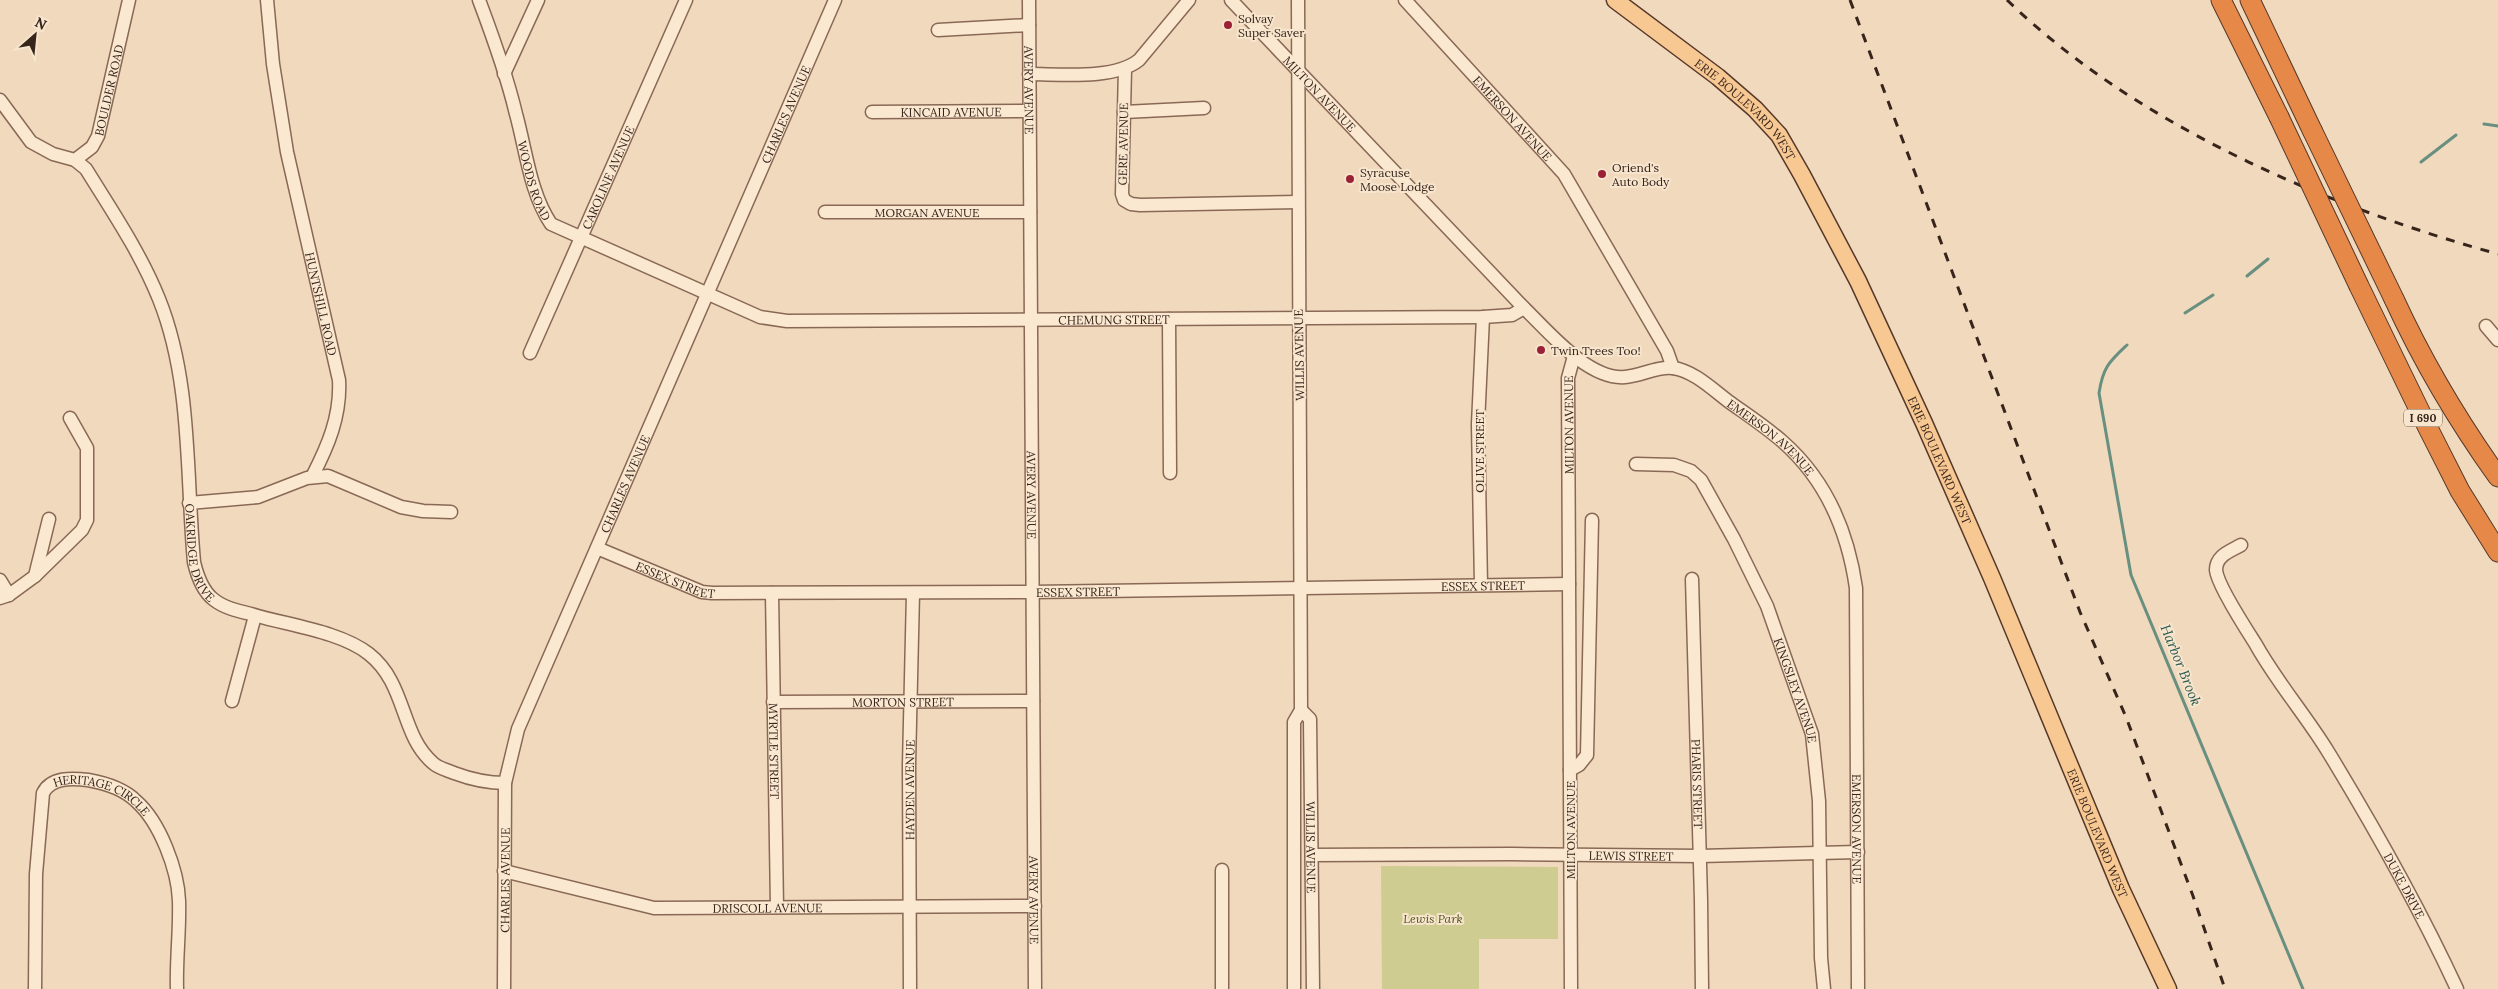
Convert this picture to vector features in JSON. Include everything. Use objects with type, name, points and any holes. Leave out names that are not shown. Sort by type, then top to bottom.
[{"type":"highway","name":"I 690","points":[[2221,0],[2436,444],[2460,491],[2497,549]]},
{"type":"highway","name":"I 690","points":[[2250,0],[2414,343],[2442,393],[2494,471]]},
{"type":"main road","name":"ERIE BOULEVARD WEST","points":[[1614,0],[1718,77],[1755,109],[1779,135],[1802,175],[1858,281],[1924,423],[1992,578],[2114,872],[2168,989]]},
{"type":"street","name":"BOULDER ROAD","points":[[75,160],[92,147],[98,136],[128,0]]},
{"type":"street","name":"HUNTSHILL ROAD","points":[[267,0],[273,64],[287,152],[339,380],[337,415],[327,447],[312,477]]},
{"type":"street","name":"WOODS ROAD","points":[[479,0],[516,111],[535,190],[544,214],[551,224],[580,239],[708,293]]},
{"type":"street","points":[[504,74],[538,0]]},
{"type":"street","name":"CAROLINE AVENUE","points":[[530,353],[686,0]]},
{"type":"street","name":"CHARLES AVENUE","points":[[504,989],[505,783],[518,729],[835,0]]},
{"type":"street","name":"AVERY AVENUE","points":[[1029,0],[1035,989]]},
{"type":"street","points":[[1029,74],[1101,73],[1125,69],[1140,60],[1189,0]]},
{"type":"street","name":"MILTON AVENUE","points":[[1230,0],[1298,69],[1524,308],[1574,356],[1568,378],[1571,989]]},
{"type":"street","name":"WILLIS AVENUE","points":[[1294,989],[1294,722],[1301,710],[1298,0]]},
{"type":"street","name":"EMERSON AVENUE","points":[[1404,0],[1564,174],[1667,351],[1673,368],[1693,376],[1782,441],[1817,478],[1841,524],[1851,555],[1856,588],[1858,989]]},
{"type":"street","points":[[938,30],[1029,25]]},
{"type":"street","name":"GERE AVENUE","points":[[1125,69],[1122,194],[1124,200],[1131,204],[1298,202]]},
{"type":"street","points":[[0,100],[31,142],[53,154],[75,160]]},
{"type":"street","points":[[1124,112],[1204,108]]},
{"type":"street","name":"KINCAID AVENUE","points":[[872,112],[1030,111]]},
{"type":"street","name":"OAKRIDGE DRIVE","points":[[75,160],[86,169],[125,231],[162,308],[180,382],[186,437],[188,503],[194,562],[199,580],[211,598],[221,604],[255,616],[324,634],[354,645],[369,654],[383,667],[396,688],[413,736],[422,753],[435,765],[466,778],[505,783]]},
{"type":"street","name":"MORGAN AVENUE","points":[[825,212],[1030,212]]},
{"type":"street","name":"CHEMUNG STREET","points":[[708,293],[760,317],[787,321],[1483,317],[1512,315],[1524,308]]},
{"type":"street","name":"OLIVE STREET","points":[[1481,585],[1478,424],[1483,317]]},
{"type":"street","points":[[1169,319],[1170,473]]},
{"type":"street","points":[[2486,326],[2498,340]]},
{"type":"street","points":[[1574,356],[1588,366],[1618,377],[1673,368]]},
{"type":"street","points":[[0,580],[5,597],[35,576],[82,530],[87,520],[87,448],[70,418]]},
{"type":"street","name":"KINGSLEY AVENUE","points":[[1636,464],[1674,465],[1691,471],[1696,476],[1705,486],[1767,606],[1812,734],[1819,801],[1821,958],[1824,989]]},
{"type":"street","points":[[188,503],[258,497],[312,477],[328,476],[401,508],[451,512]]},
{"type":"street","points":[[35,576],[49,519]]},
{"type":"street","points":[[1570,770],[1579,765],[1587,754],[1592,520]]},
{"type":"street","name":"DUKE DRIVE","points":[[2241,545],[2221,556],[2216,571],[2270,670],[2317,735],[2414,901],[2457,989]]},
{"type":"street","name":"ESSEX STREET","points":[[597,548],[702,592],[1032,592],[1569,584]]},
{"type":"street","name":"PHARIS STREET","points":[[1692,579],[1702,989]]},
{"type":"street","name":"MYRTLE STREET","points":[[772,593],[777,907]]},
{"type":"street","name":"HAYDEN AVENUE","points":[[910,989],[910,700],[913,593]]},
{"type":"street","points":[[232,701],[255,616]]},
{"type":"street","name":"MORTON STREET","points":[[773,702],[1033,701]]},
{"type":"street","name":"WILLIS AVENUE","points":[[1301,710],[1310,719],[1313,989]]},
{"type":"street","name":"HERITAGE CIRCLE","points":[[35,989],[36,874],[43,793],[48,786],[57,782],[77,779],[114,786],[136,800],[150,819],[168,851],[176,874],[179,900],[177,989]]},
{"type":"street","name":"LEWIS STREET","points":[[1312,856],[1570,854],[1700,856],[1858,852]]},
{"type":"street","points":[[1222,870],[1222,989]]},
{"type":"street","name":"DRISCOLL AVENUE","points":[[504,871],[654,908],[1035,906]]},
{"type":"green space","name":"Lewis Park","points":[[1381,866],[1558,867],[1558,939],[1479,939],[1479,989],[1382,989]]},
{"type":"waterway","name":"Harbor Brook","points":[[2484,124],[2498,126]]},
{"type":"waterway","name":"Harbor Brook","points":[[2421,162],[2456,135]]},
{"type":"waterway","name":"Harbor Brook","points":[[2247,276],[2268,259]]},
{"type":"waterway","name":"Harbor Brook","points":[[2185,313],[2213,295]]},
{"type":"waterway","name":"Harbor Brook","points":[[2127,345],[2105,371],[2099,393],[2131,575],[2303,989]]},
{"type":"railway","points":[[1850,0],[2080,612],[2126,717],[2193,896],[2225,989]]},
{"type":"railway","points":[[2007,0],[2058,45],[2114,86],[2174,123],[2237,156],[2302,186],[2367,212],[2433,235],[2498,254]]},
{"type":"place","name":"Solvay Super Saver","points":[[1228,25]]},
{"type":"place","name":"Oriend's Auto Body","points":[[1602,174]]},
{"type":"place","name":"Syracuse Moose Lodge","points":[[1350,179]]},
{"type":"place","name":"Twin Trees Too!","points":[[1541,350]]}]
